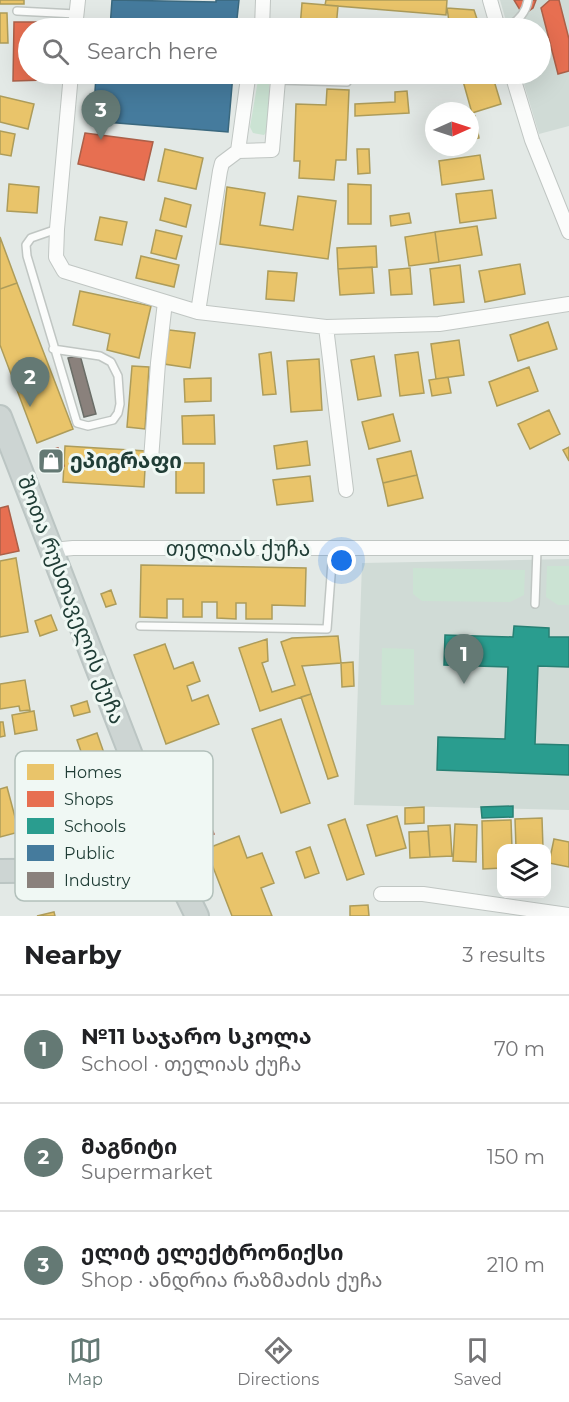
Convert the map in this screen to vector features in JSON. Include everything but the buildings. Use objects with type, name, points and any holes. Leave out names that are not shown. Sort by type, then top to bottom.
[{"type":"main road","name":"შოთა რუსთაველის ქუჩა","points":[[0,417],[130,751]]},
{"type":"main road","points":[[0,871],[15,871]]},
{"type":"main road","name":"შოთა რუსთაველის ქუჩა","points":[[190,901],[197,916]]},
{"type":"street","points":[[262,18],[263,0]]},
{"type":"street","points":[[490,0],[495,18]]},
{"type":"street","points":[[70,84],[56,257],[64,272],[198,312],[326,327],[439,324],[569,304]]},
{"type":"street","points":[[238,151],[247,84]]},
{"type":"street","points":[[198,312],[222,163],[238,151],[272,150],[276,84]]},
{"type":"street","points":[[515,84],[532,140],[569,232]]},
{"type":"street","points":[[151,460],[165,302]]},
{"type":"street","points":[[326,327],[346,490]]},
{"type":"street","name":"თელიას ქუჩა","points":[[52,550],[73,548],[537,550],[569,548]]},
{"type":"street","points":[[381,894],[423,894],[569,915]]},
{"type":"lane","points":[[520,18],[528,0]]},
{"type":"lane","points":[[17,11],[77,7]]},
{"type":"lane","points":[[54,349],[100,356],[111,362],[118,376],[120,404],[113,420],[88,426],[77,423],[54,349],[27,256],[26,245],[31,238],[57,229]]},
{"type":"lane","points":[[140,626],[327,629],[333,549]]},
{"type":"lane","points":[[535,604],[537,550]]},
{"type":"shaded area","points":[[500,0],[569,0],[569,126],[539,134],[524,84],[551,84],[551,18],[505,18]]},
{"type":"shaded area","points":[[569,559],[569,810],[354,805],[362,563]]},
{"type":"green space","points":[[257,84],[269,84],[270,127],[264,135],[253,133],[250,127]]},
{"type":"green space","points":[[547,566],[569,566],[569,605],[558,605],[546,597]]},
{"type":"green space","points":[[413,568],[525,570],[524,595],[510,602],[422,601],[413,594]]},
{"type":"green space","points":[[382,648],[414,649],[414,705],[381,705]]},
{"type":"place","name":"ელიტ ელექტრონიქსი","points":[[101,140]]},
{"type":"place","name":"მაგნიტი","points":[[30,407]]},
{"type":"place","name":"ეპიგრაფი","points":[[51,461]]},
{"type":"place","name":"№11 საჯარო სკოლა","points":[[464,684]]}]
